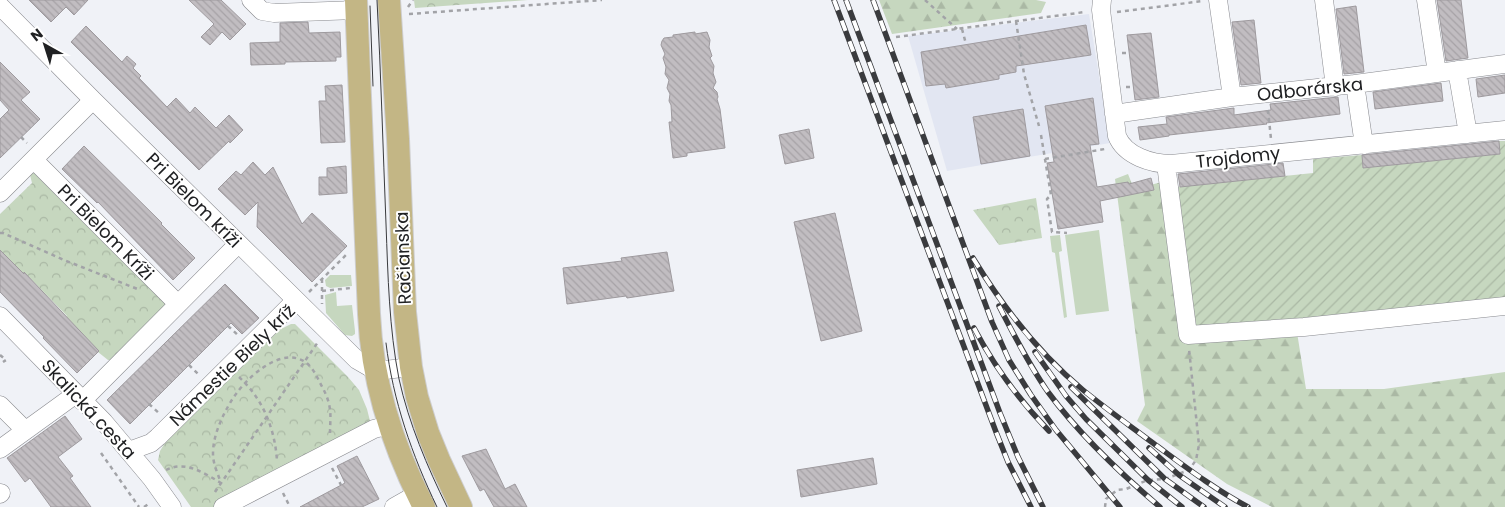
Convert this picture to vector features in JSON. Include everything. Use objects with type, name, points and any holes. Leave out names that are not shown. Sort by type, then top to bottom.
[{"type":"main road","name":"Račianska","points":[[356,5],[370,324],[376,371],[389,425],[421,501]]},
{"type":"main road","name":"Račianska","points":[[390,8],[398,139],[405,312],[411,366],[417,397],[428,433],[462,507]]},
{"type":"street","points":[[251,0],[262,10],[274,13],[356,5]]},
{"type":"street","points":[[1218,0],[1232,97]]},
{"type":"street","points":[[1324,0],[1335,87]]},
{"type":"street","points":[[1426,0],[1436,73]]},
{"type":"street","name":"Pri Bielom kríži","points":[[0,6],[238,244],[300,299]]},
{"type":"street","points":[[1105,8],[1115,129],[1120,142]]},
{"type":"street","name":"Odborárska","points":[[1114,114],[1232,97],[1335,87],[1505,64]]},
{"type":"street","points":[[1457,70],[1468,134]]},
{"type":"street","points":[[1355,84],[1364,144]]},
{"type":"street","points":[[0,193],[93,100]]},
{"type":"street","name":"Trojdomy","points":[[1120,142],[1131,152],[1147,161],[1166,164],[1505,130]]},
{"type":"street","name":"Pri Bielom Kríži","points":[[34,160],[174,300]]},
{"type":"street","points":[[1166,164],[1188,336],[1304,327],[1505,306]]},
{"type":"street","points":[[0,449],[25,430],[79,397],[174,300],[238,244]]},
{"type":"street","name":"Námestie Biely kríž","points":[[129,451],[151,443],[158,437],[300,299],[325,330],[356,360],[376,371]]},
{"type":"street","name":"Skalická cesta","points":[[0,316],[104,422],[152,479],[172,507]]},
{"type":"street","points":[[376,371],[411,366]]},
{"type":"street","points":[[0,405],[25,430]]},
{"type":"street","points":[[216,503],[330,458],[374,429],[389,425]]},
{"type":"street","points":[[394,507],[421,501]]},
{"type":"path","points":[[390,8],[602,0]]},
{"type":"path","points":[[925,0],[957,29]]},
{"type":"path","points":[[896,37],[1105,8],[1207,0]]},
{"type":"path","points":[[1016,21],[1024,74],[1039,126]]},
{"type":"path","points":[[962,28],[966,44]]},
{"type":"path","points":[[1266,94],[1273,154]]},
{"type":"path","points":[[1041,135],[1051,195],[1047,199],[1052,232],[1067,233]]},
{"type":"path","points":[[1045,159],[1111,148],[1120,142]]},
{"type":"path","points":[[0,233],[138,290],[174,300]]},
{"type":"path","points":[[300,299],[322,280],[354,247]]},
{"type":"path","points":[[322,280],[322,305]]},
{"type":"path","points":[[322,290],[356,288]]},
{"type":"path","points":[[228,326],[242,339]]},
{"type":"path","points":[[216,503],[221,483],[325,330]]},
{"type":"path","points":[[1105,507],[1106,500],[1117,490],[1126,489],[1148,480],[1165,479],[1179,475],[1189,470],[1196,460],[1200,444],[1188,336]]},
{"type":"path","points":[[0,355],[6,360],[4,362]]},
{"type":"path","points":[[221,483],[213,454],[214,439],[235,394],[260,369],[282,359],[290,358],[299,359],[314,370],[328,399],[330,409],[330,458],[341,485]]},
{"type":"path","points":[[189,365],[202,378]]},
{"type":"path","points":[[228,367],[254,393],[268,416],[274,437],[277,459],[276,480]]},
{"type":"path","points":[[149,404],[162,417]]},
{"type":"path","points":[[101,453],[139,507]]},
{"type":"path","points":[[152,479],[172,466],[182,466],[202,471],[221,483]]},
{"type":"shaded area","points":[[1089,14],[1110,143],[947,171],[908,36]]},
{"type":"green space","points":[[414,0],[528,0],[415,8]]},
{"type":"green space","points":[[879,0],[1036,0],[1046,2],[1041,13],[892,34]]},
{"type":"green space","points":[[1499,141],[1505,141],[1505,300],[1193,329],[1176,187],[1313,173],[1313,159],[1362,155],[1363,168],[1500,154]]},
{"type":"green space","points":[[35,166],[168,305],[114,360],[108,360],[98,352],[67,316],[0,250],[0,214],[32,183],[29,171]]},
{"type":"green space","points":[[1128,174],[1134,189],[1162,182],[1296,326],[1306,389],[1384,389],[1505,372],[1505,507],[1272,507],[1227,484],[1137,421],[1145,405],[1115,179]]},
{"type":"green space","points":[[1036,198],[1042,238],[999,245],[973,210]]},
{"type":"green space","points":[[1099,230],[1109,311],[1076,315],[1065,235]]},
{"type":"green space","points":[[1060,235],[1062,251],[1059,252],[1067,317],[1064,318],[1055,253],[1052,252],[1050,236]]},
{"type":"green space","points":[[330,275],[351,275],[352,286],[330,288],[326,286],[325,280]]},
{"type":"green space","points":[[336,292],[337,306],[352,305],[355,334],[352,336],[345,335],[326,313],[325,295]]},
{"type":"green space","points":[[295,324],[359,390],[371,425],[214,507],[191,507],[158,460],[160,451],[166,441],[282,327]]},
{"type":"building","points":[[29,0],[88,0],[74,15],[66,7],[51,22]]},
{"type":"building","points":[[189,0],[221,0],[246,24],[230,40],[222,32],[210,45],[201,37],[214,24]]},
{"type":"building","points":[[1437,0],[1461,0],[1468,58],[1446,61]]},
{"type":"building","points":[[1356,6],[1364,72],[1344,74],[1336,9]]},
{"type":"building","points":[[1254,20],[1261,83],[1241,85],[1232,22]]},
{"type":"building","points":[[308,22],[309,33],[340,32],[341,57],[336,57],[336,61],[251,65],[250,43],[280,42],[280,23]]},
{"type":"building","points":[[1086,25],[1091,55],[1016,66],[1016,72],[999,75],[999,79],[946,88],[945,84],[926,86],[921,52]]},
{"type":"building","points":[[86,26],[122,62],[127,56],[136,64],[133,68],[141,76],[139,78],[167,107],[176,98],[190,113],[195,107],[216,128],[229,115],[243,130],[199,170],[71,42]]},
{"type":"building","points":[[695,32],[695,34],[707,32],[710,40],[709,47],[712,56],[710,58],[714,66],[713,73],[716,82],[713,88],[717,92],[718,97],[725,148],[687,153],[687,156],[673,158],[669,122],[672,122],[671,105],[669,101],[670,94],[667,88],[669,80],[665,74],[666,67],[663,58],[665,54],[661,45],[664,38]]},
{"type":"building","points":[[1151,33],[1159,97],[1135,100],[1127,35]]},
{"type":"building","points":[[0,62],[30,92],[21,100],[40,119],[0,158],[0,119],[9,110],[0,100]]},
{"type":"building","points":[[1505,75],[1505,93],[1478,97],[1476,79]]},
{"type":"building","points":[[1441,83],[1443,101],[1375,109],[1373,92]]},
{"type":"building","points":[[342,85],[345,142],[321,143],[319,101],[326,101],[325,86]]},
{"type":"building","points":[[1338,97],[1340,114],[1140,140],[1138,127],[1167,124],[1166,117],[1234,108],[1234,115],[1271,110],[1270,104]]},
{"type":"building","points":[[1093,98],[1099,144],[1090,145],[1097,187],[1128,182],[1129,184],[1151,178],[1154,190],[1100,201],[1103,222],[1058,229],[1047,163],[1054,162],[1045,106]]},
{"type":"building","points":[[1023,109],[1030,156],[981,164],[973,117]]},
{"type":"building","points":[[809,129],[814,158],[785,164],[779,135]]},
{"type":"building","points":[[1499,141],[1500,154],[1363,168],[1362,155]]},
{"type":"building","points":[[84,146],[195,258],[173,280],[98,202],[62,169]]},
{"type":"building","points":[[253,162],[265,175],[273,167],[302,224],[312,213],[347,246],[312,282],[257,227],[258,202],[245,215],[218,189],[236,171],[241,175]]},
{"type":"building","points":[[1283,163],[1285,176],[1180,187],[1178,174]]},
{"type":"building","points":[[346,166],[347,193],[319,195],[319,177],[327,177],[327,168]]},
{"type":"building","points":[[835,213],[862,331],[821,341],[794,222]]},
{"type":"building","points":[[0,250],[24,274],[24,272],[99,351],[77,373],[0,292]]},
{"type":"building","points":[[667,252],[674,291],[567,304],[563,268],[622,261],[621,258]]},
{"type":"building","points":[[225,284],[259,318],[242,334],[231,323],[130,424],[107,400]]},
{"type":"building","points":[[65,416],[82,439],[58,457],[73,476],[70,478],[91,507],[51,507],[30,478],[25,482],[7,458]]},
{"type":"building","points":[[486,449],[505,489],[515,484],[527,507],[494,507],[484,489],[480,491],[462,456]]},
{"type":"building","points":[[357,456],[379,499],[362,507],[300,507],[345,483],[337,466]]},
{"type":"building","points":[[873,458],[877,484],[801,497],[797,470]]},
{"type":"tram line","points":[[377,0],[388,282],[396,360],[403,396],[413,428],[447,507]]},
{"type":"tram line","points":[[370,6],[373,86]]},
{"type":"tram line","points":[[386,343],[393,386],[405,427],[419,468],[437,507]]},
{"type":"railway","points":[[834,0],[996,432],[1008,462],[1031,507]]},
{"type":"railway","points":[[846,0],[1000,413],[1018,457],[1043,507]]},
{"type":"railway","points":[[873,0],[992,322],[1009,360],[1056,430],[1120,507]]},
{"type":"railway","points":[[973,258],[1009,312],[1036,345],[1067,376],[1187,468],[1248,507]]},
{"type":"railway","points":[[999,306],[1034,371],[1060,408],[1130,481],[1160,507]]},
{"type":"railway","points":[[974,328],[1008,382],[1049,431]]},
{"type":"railway","points":[[1035,352],[1066,396],[1086,419],[1148,480],[1182,507]]},
{"type":"railway","points":[[1071,387],[1165,479],[1204,507]]},
{"type":"railway","points":[[1149,448],[1179,475],[1225,507]]}]
